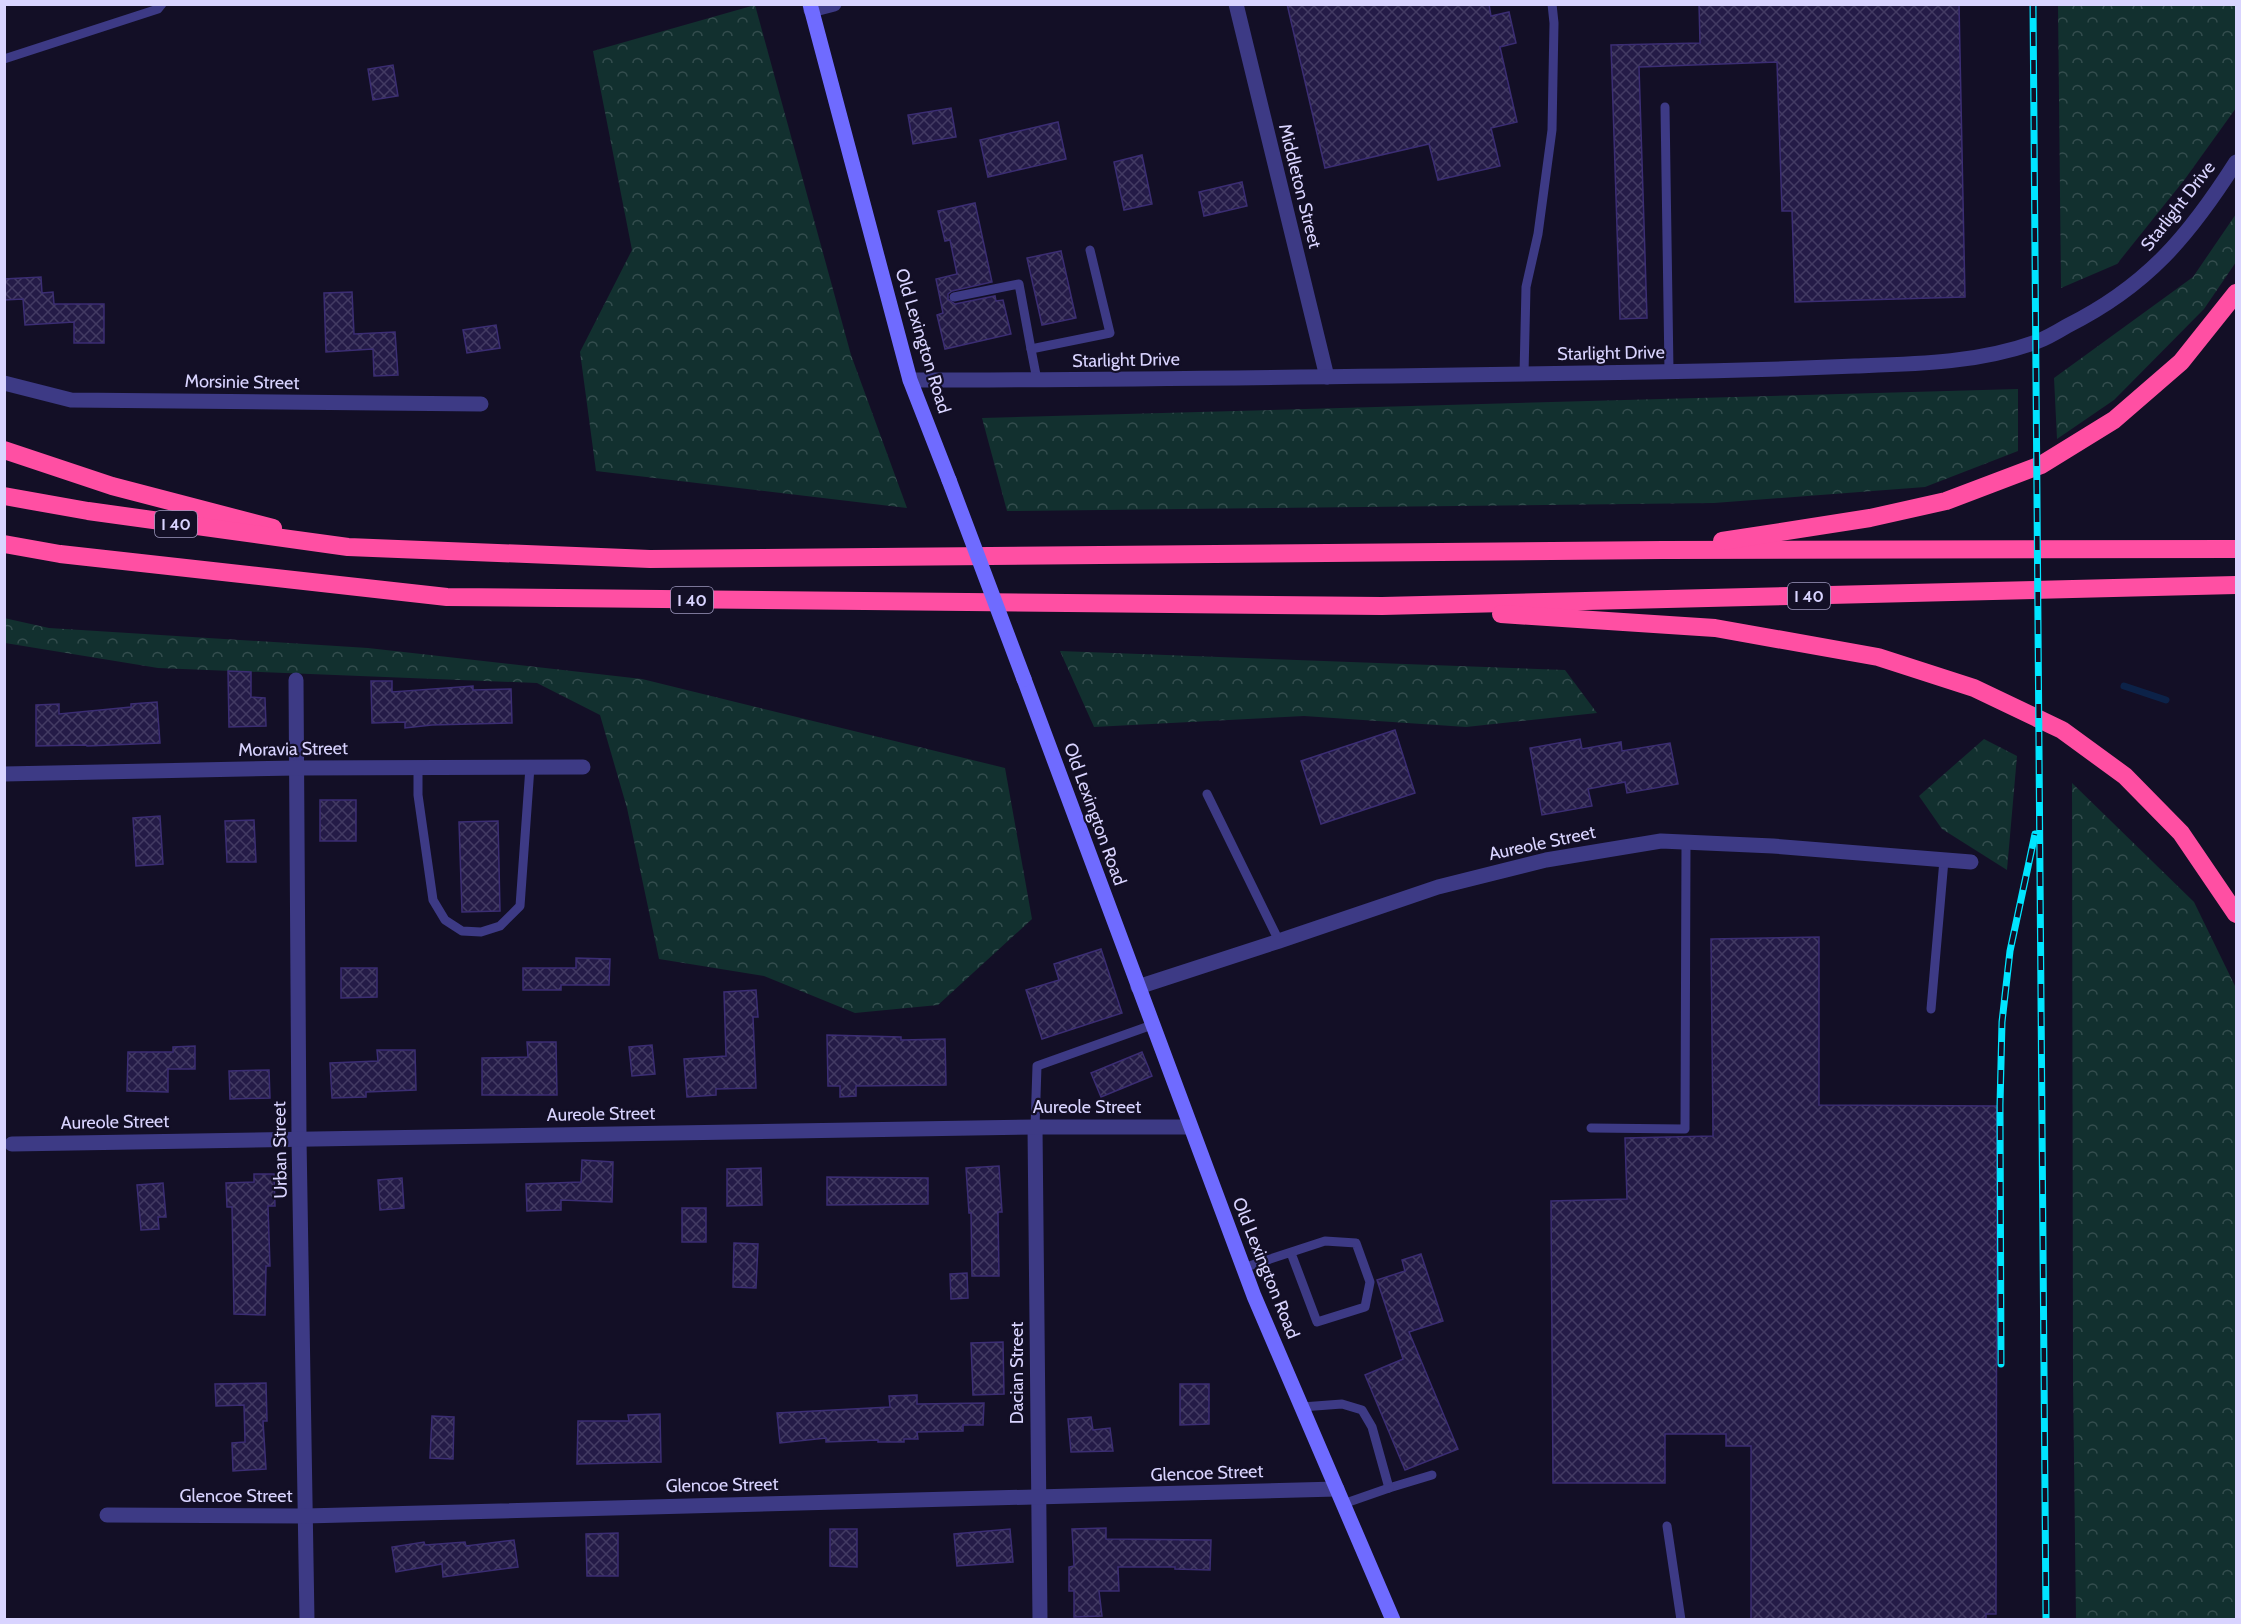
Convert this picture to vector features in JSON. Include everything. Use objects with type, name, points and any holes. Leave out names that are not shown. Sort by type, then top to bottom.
[{"type":"highway","points":[[1662,550],[1870,518],[1946,501],[2035,468],[2114,420],[2181,362],[2236,293]]},
{"type":"highway","points":[[4,450],[112,486],[348,547]]},
{"type":"highway","name":"I 40","points":[[4,496],[88,512],[348,547],[650,559],[1662,550],[2236,549]]},
{"type":"highway","name":"I 40","points":[[4,544],[60,554],[447,597],[1382,606],[2236,585]]},
{"type":"highway","points":[[1382,606],[1714,628],[1878,657],[1974,688],[2062,730],[2125,776],[2181,833],[2236,914]]},
{"type":"main road","name":"Old Lexington Road","points":[[810,7],[910,380],[1244,1268],[1393,1620]]},
{"type":"street","points":[[810,7],[834,4]]},
{"type":"street","name":"Middleton Street","points":[[1236,4],[1327,377]]},
{"type":"street","name":"Starlight Drive","points":[[910,380],[1669,372],[1925,364],[1975,358],[2037,341],[2102,307],[2150,273],[2183,237],[2236,162]]},
{"type":"street","name":"Morsinie Street","points":[[4,383],[71,400],[481,405]]},
{"type":"street","name":"Urban Street","points":[[296,680],[299,1138],[307,1620]]},
{"type":"street","name":"Moravia Street","points":[[4,774],[296,768],[583,767]]},
{"type":"street","name":"Aureole Street","points":[[1138,987],[1438,887],[1524,866],[1661,841],[1773,846],[1971,862]]},
{"type":"street","name":"Aureole Street","points":[[12,1144],[1035,1127],[1190,1127]]},
{"type":"street","name":"Dacian Street","points":[[1035,1127],[1040,1620]]},
{"type":"street","name":"Glencoe Street","points":[[107,1515],[305,1516],[1337,1489]]},
{"type":"lane","points":[[4,58],[158,9],[162,4]]},
{"type":"lane","points":[[1524,374],[1526,287],[1538,234],[1552,130],[1554,23],[1552,4]]},
{"type":"lane","points":[[1665,107],[1669,372]]},
{"type":"lane","points":[[1031,349],[1110,333],[1090,250]]},
{"type":"lane","points":[[954,297],[1019,284],[1037,380]]},
{"type":"lane","points":[[418,767],[418,795],[433,900],[446,920],[462,931],[481,932],[500,926],[520,906],[530,767]]},
{"type":"lane","points":[[1207,794],[1279,941]]},
{"type":"lane","points":[[1591,1128],[1684,1129],[1686,842]]},
{"type":"lane","points":[[1931,1009],[1944,860]]},
{"type":"lane","points":[[1035,1127],[1037,1066],[1152,1025]]},
{"type":"lane","points":[[1244,1268],[1291,1252],[1325,1241],[1356,1242],[1370,1282],[1365,1307],[1317,1322],[1291,1252]]},
{"type":"lane","points":[[1302,1407],[1342,1404],[1362,1410],[1372,1426],[1389,1488]]},
{"type":"lane","points":[[1344,1504],[1432,1475]]},
{"type":"lane","points":[[1667,1526],[1681,1620]]},
{"type":"green space","points":[[755,5],[851,355],[907,508],[596,471],[580,352],[632,250],[593,51]]},
{"type":"green space","points":[[2058,5],[2236,5],[2236,108],[2185,179],[2117,264],[2061,288]]},
{"type":"green space","points":[[2236,214],[2236,262],[2204,309],[2114,400],[2057,439],[2054,378],[2193,277]]},
{"type":"green space","points":[[2018,389],[2018,451],[1925,487],[1714,503],[1007,511],[982,418]]},
{"type":"green space","points":[[4,618],[49,628],[368,648],[642,679],[1005,768],[1032,919],[938,1005],[855,1013],[764,976],[659,959],[627,808],[600,715],[537,683],[158,668],[5,643]]},
{"type":"green space","points":[[1060,651],[1565,670],[1597,713],[1466,727],[1304,716],[1094,727]]},
{"type":"green space","points":[[1984,739],[2017,756],[2007,870],[1942,829],[1919,796]]},
{"type":"green space","points":[[2072,783],[2194,902],[2236,988],[2236,1619],[2076,1619],[2073,1380]]},
{"type":"building","points":[[1287,4],[1489,4],[1491,16],[1509,12],[1516,43],[1500,47],[1517,122],[1491,128],[1500,166],[1438,180],[1429,144],[1325,168]]},
{"type":"building","points":[[1699,4],[1959,4],[1965,297],[1795,302],[1792,211],[1782,211],[1777,62],[1639,67],[1647,318],[1620,319],[1611,45],[1700,43]]},
{"type":"building","points":[[393,65],[398,96],[373,100],[368,69]]},
{"type":"building","points":[[951,108],[956,137],[913,144],[908,115]]},
{"type":"building","points":[[1058,122],[1066,159],[988,177],[980,140]]},
{"type":"building","points":[[1142,155],[1152,204],[1124,210],[1114,162]]},
{"type":"building","points":[[1242,182],[1247,206],[1204,216],[1199,192]]},
{"type":"building","points":[[975,203],[992,282],[952,291],[948,294],[948,299],[955,304],[995,296],[996,301],[1003,300],[1011,334],[945,349],[937,315],[943,313],[936,279],[957,274],[950,240],[945,241],[938,211]]},
{"type":"building","points":[[1061,251],[1076,318],[1042,325],[1027,258]]},
{"type":"building","points":[[41,277],[42,293],[53,292],[54,304],[104,304],[104,343],[74,343],[74,322],[25,325],[23,299],[4,300],[4,279]]},
{"type":"building","points":[[352,292],[354,334],[395,332],[398,375],[374,376],[373,349],[326,352],[324,293]]},
{"type":"building","points":[[496,325],[500,348],[467,353],[463,330]]},
{"type":"building","points":[[228,671],[251,672],[251,697],[265,698],[266,726],[229,727]]},
{"type":"building","points":[[371,681],[392,681],[392,692],[473,686],[473,690],[511,689],[512,723],[405,728],[405,722],[372,723]]},
{"type":"building","points":[[157,702],[160,743],[36,746],[36,705],[59,704],[59,714],[131,707],[131,704]]},
{"type":"building","points":[[1395,730],[1415,793],[1321,824],[1301,761]]},
{"type":"building","points":[[1580,739],[1582,749],[1621,742],[1622,751],[1670,743],[1678,784],[1627,793],[1625,782],[1588,789],[1592,806],[1542,815],[1530,748]]},
{"type":"building","points":[[320,800],[356,800],[356,841],[320,841]]},
{"type":"building","points":[[160,816],[163,864],[136,866],[133,818]]},
{"type":"building","points":[[254,820],[256,862],[227,862],[225,821]]},
{"type":"building","points":[[498,821],[500,911],[462,912],[459,822]]},
{"type":"building","points":[[1819,937],[1819,1105],[1997,1106],[1996,1614],[1986,1614],[1986,1620],[1751,1620],[1751,1446],[1726,1446],[1726,1434],[1665,1434],[1665,1483],[1553,1483],[1551,1201],[1627,1199],[1625,1138],[1713,1136],[1711,939]]},
{"type":"building","points":[[1101,949],[1122,1013],[1042,1039],[1026,990],[1059,980],[1054,964]]},
{"type":"building","points":[[576,958],[610,959],[609,985],[561,985],[561,990],[523,990],[523,968],[576,968]]},
{"type":"building","points":[[341,968],[377,968],[377,997],[341,998]]},
{"type":"building","points":[[756,990],[758,1017],[753,1017],[756,1088],[716,1089],[716,1095],[687,1097],[684,1059],[726,1056],[724,992]]},
{"type":"building","points":[[827,1035],[901,1037],[901,1040],[945,1039],[946,1085],[856,1086],[856,1096],[840,1097],[840,1086],[828,1086]]},
{"type":"building","points":[[527,1042],[556,1042],[557,1095],[482,1095],[482,1058],[528,1057]]},
{"type":"building","points":[[652,1045],[655,1074],[632,1076],[629,1047]]},
{"type":"building","points":[[195,1046],[195,1069],[168,1069],[168,1092],[127,1091],[128,1052],[173,1052],[173,1047]]},
{"type":"building","points":[[377,1050],[415,1050],[416,1090],[366,1092],[366,1097],[332,1098],[330,1063],[378,1061]]},
{"type":"building","points":[[1142,1052],[1152,1076],[1101,1097],[1091,1073]]},
{"type":"building","points":[[269,1070],[270,1098],[230,1099],[229,1071]]},
{"type":"building","points":[[582,1160],[613,1162],[612,1202],[561,1200],[561,1210],[527,1211],[526,1184],[581,1182]]},
{"type":"building","points":[[999,1166],[1002,1212],[998,1212],[999,1276],[972,1276],[971,1213],[969,1213],[966,1168]]},
{"type":"building","points":[[761,1168],[762,1205],[727,1206],[727,1169]]},
{"type":"building","points":[[254,1174],[274,1174],[275,1206],[268,1206],[270,1266],[266,1266],[265,1315],[234,1314],[232,1207],[227,1207],[226,1183],[254,1182]]},
{"type":"building","points":[[827,1177],[928,1178],[928,1204],[827,1205]]},
{"type":"building","points":[[402,1178],[404,1208],[380,1210],[378,1180]]},
{"type":"building","points":[[163,1183],[166,1217],[158,1217],[159,1229],[141,1230],[137,1185]]},
{"type":"building","points":[[682,1208],[706,1208],[706,1242],[682,1242]]},
{"type":"building","points":[[734,1243],[758,1244],[756,1288],[733,1287]]},
{"type":"building","points":[[1421,1254],[1443,1321],[1409,1332],[1458,1449],[1405,1470],[1365,1375],[1403,1359],[1377,1280],[1405,1271],[1402,1260]]},
{"type":"building","points":[[967,1273],[968,1298],[951,1299],[950,1274]]},
{"type":"building","points":[[1003,1342],[1004,1394],[973,1395],[971,1343]]},
{"type":"building","points":[[266,1383],[267,1421],[263,1421],[266,1469],[233,1471],[232,1443],[245,1442],[244,1405],[216,1406],[215,1384]]},
{"type":"building","points":[[1180,1384],[1209,1384],[1209,1424],[1180,1425]]},
{"type":"building","points":[[917,1395],[917,1404],[984,1403],[983,1425],[963,1425],[963,1431],[917,1432],[918,1439],[904,1439],[904,1442],[878,1442],[878,1440],[826,1442],[826,1438],[780,1443],[777,1413],[890,1407],[889,1396]]},
{"type":"building","points":[[660,1414],[661,1462],[577,1464],[578,1421],[629,1421],[628,1415]]},
{"type":"building","points":[[432,1416],[454,1417],[453,1459],[430,1458]]},
{"type":"building","points":[[1091,1417],[1093,1430],[1110,1428],[1113,1451],[1071,1452],[1068,1419]]},
{"type":"building","points":[[1106,1528],[1106,1539],[1211,1540],[1210,1570],[1175,1569],[1175,1567],[1118,1567],[1119,1591],[1099,1591],[1102,1616],[1074,1617],[1074,1591],[1069,1591],[1069,1567],[1074,1566],[1072,1529]]},
{"type":"building","points":[[830,1529],[857,1529],[857,1567],[830,1566]]},
{"type":"building","points":[[1010,1529],[1013,1562],[957,1566],[954,1534]]},
{"type":"building","points":[[618,1533],[618,1576],[587,1576],[586,1534]]},
{"type":"building","points":[[514,1540],[518,1567],[443,1577],[442,1564],[396,1572],[392,1547],[424,1542],[425,1545],[465,1542],[466,1546]]},
{"type":"waterway","points":[[2124,686],[2166,700]]},
{"type":"railway","points":[[2033,4],[2046,1620]]},
{"type":"railway","points":[[2001,1364],[2002,1022],[2010,951],[2035,834]]}]
